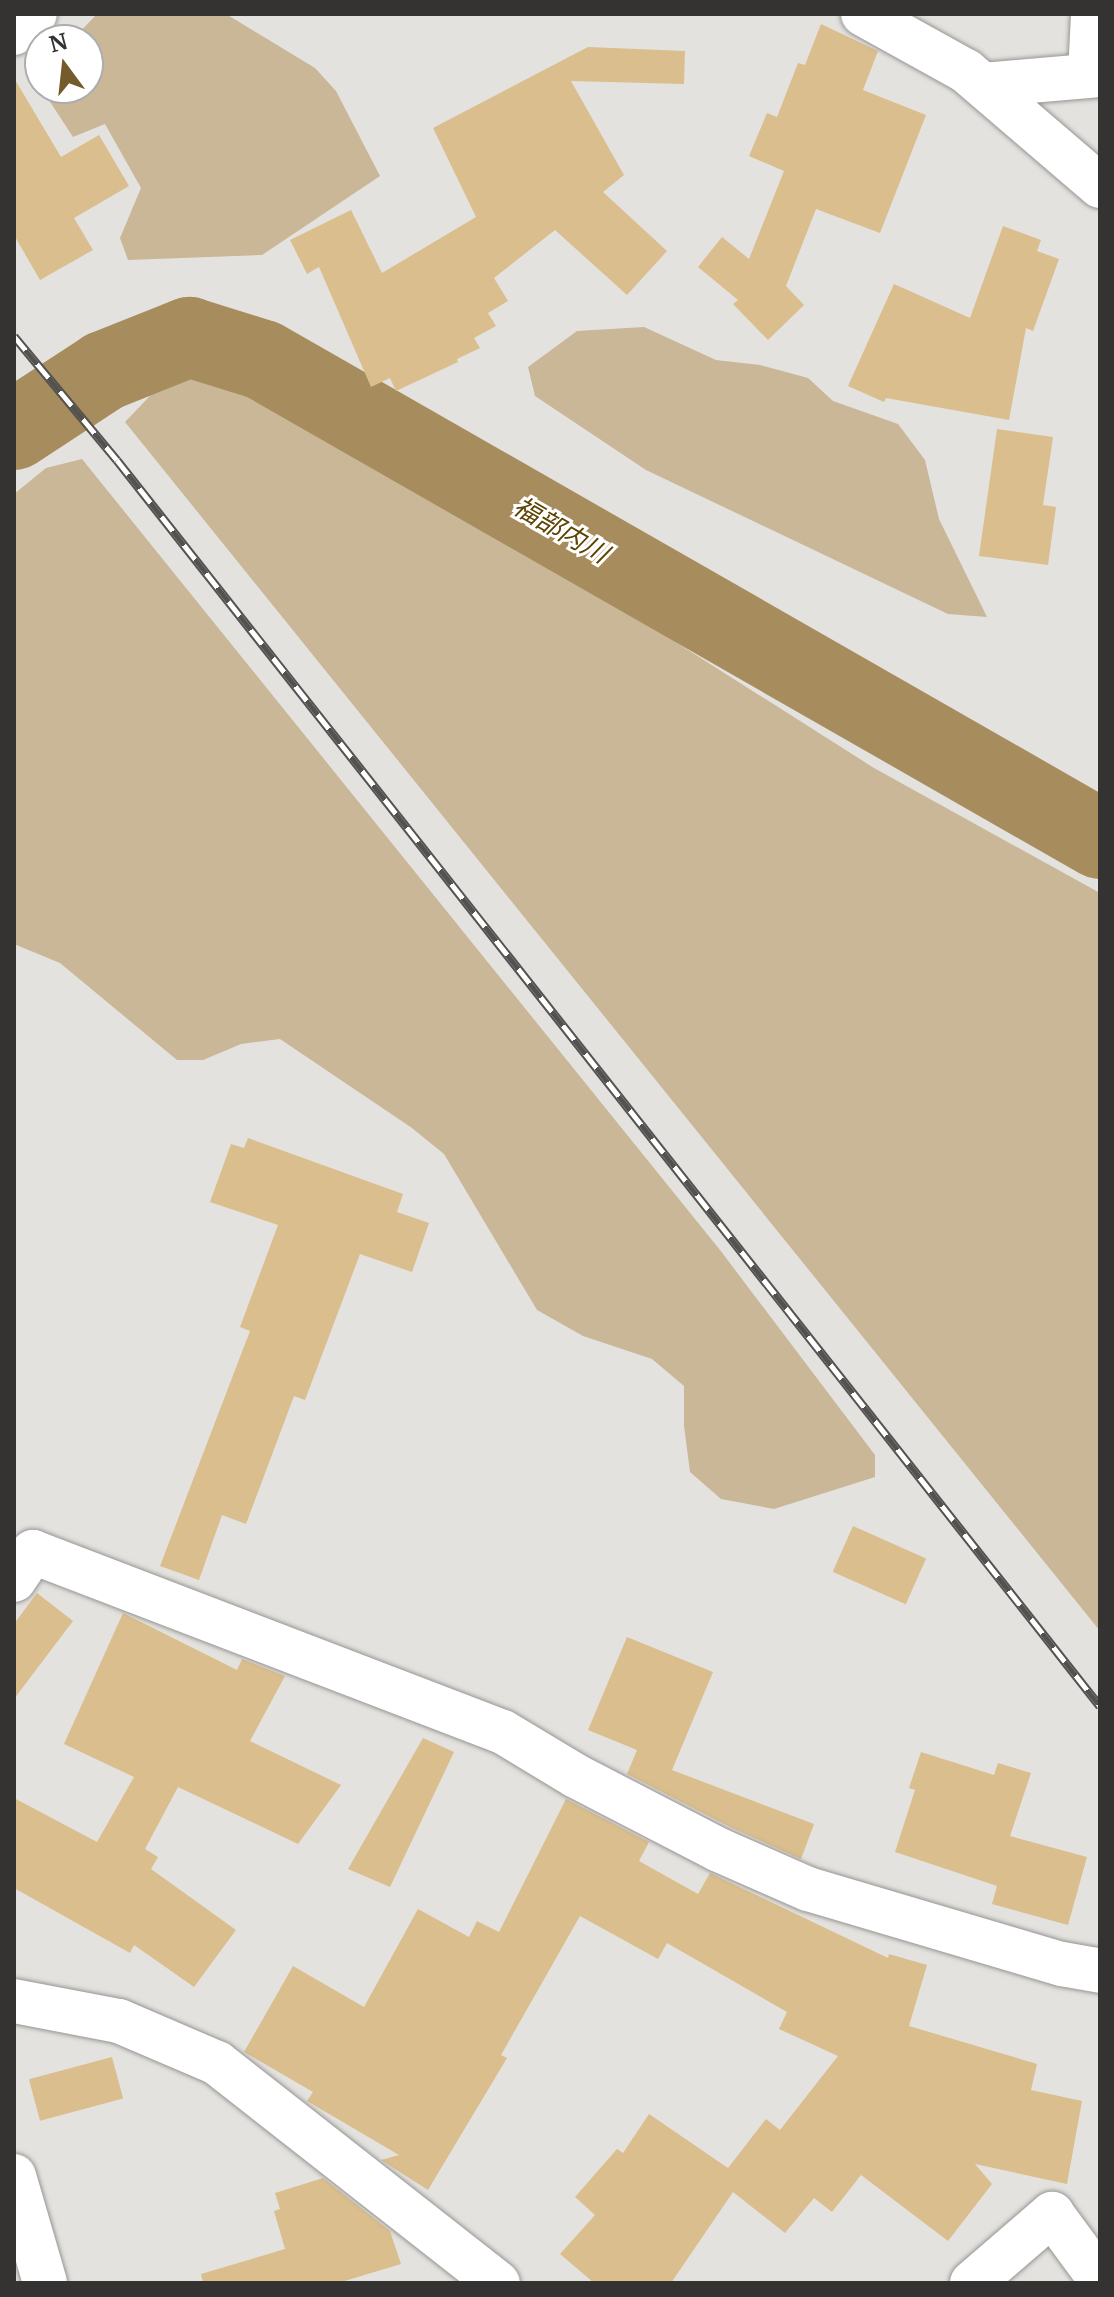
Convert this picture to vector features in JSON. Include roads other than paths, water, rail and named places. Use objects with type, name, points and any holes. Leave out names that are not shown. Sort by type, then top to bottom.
[{"type":"street","points":[[14,33],[35,14]]},
{"type":"street","points":[[863,14],[966,71],[1100,186]]},
{"type":"street","points":[[983,85],[1095,74],[1093,14]]},
{"type":"street","points":[[14,1580],[33,1552],[503,1732],[576,1776],[719,1850],[808,1889],[1062,1964],[1100,1971]]},
{"type":"street","points":[[14,2001],[119,2021],[217,2063],[498,2283]]},
{"type":"street","points":[[14,2176],[32,2271]]},
{"type":"street","points":[[972,2283],[1052,2214],[1100,2279]]},
{"type":"waterway","name":"福部内川","points":[[14,430],[104,371],[189,337],[263,360],[1100,839]]},
{"type":"railway","points":[[14,336],[117,460],[1100,1706]]}]
